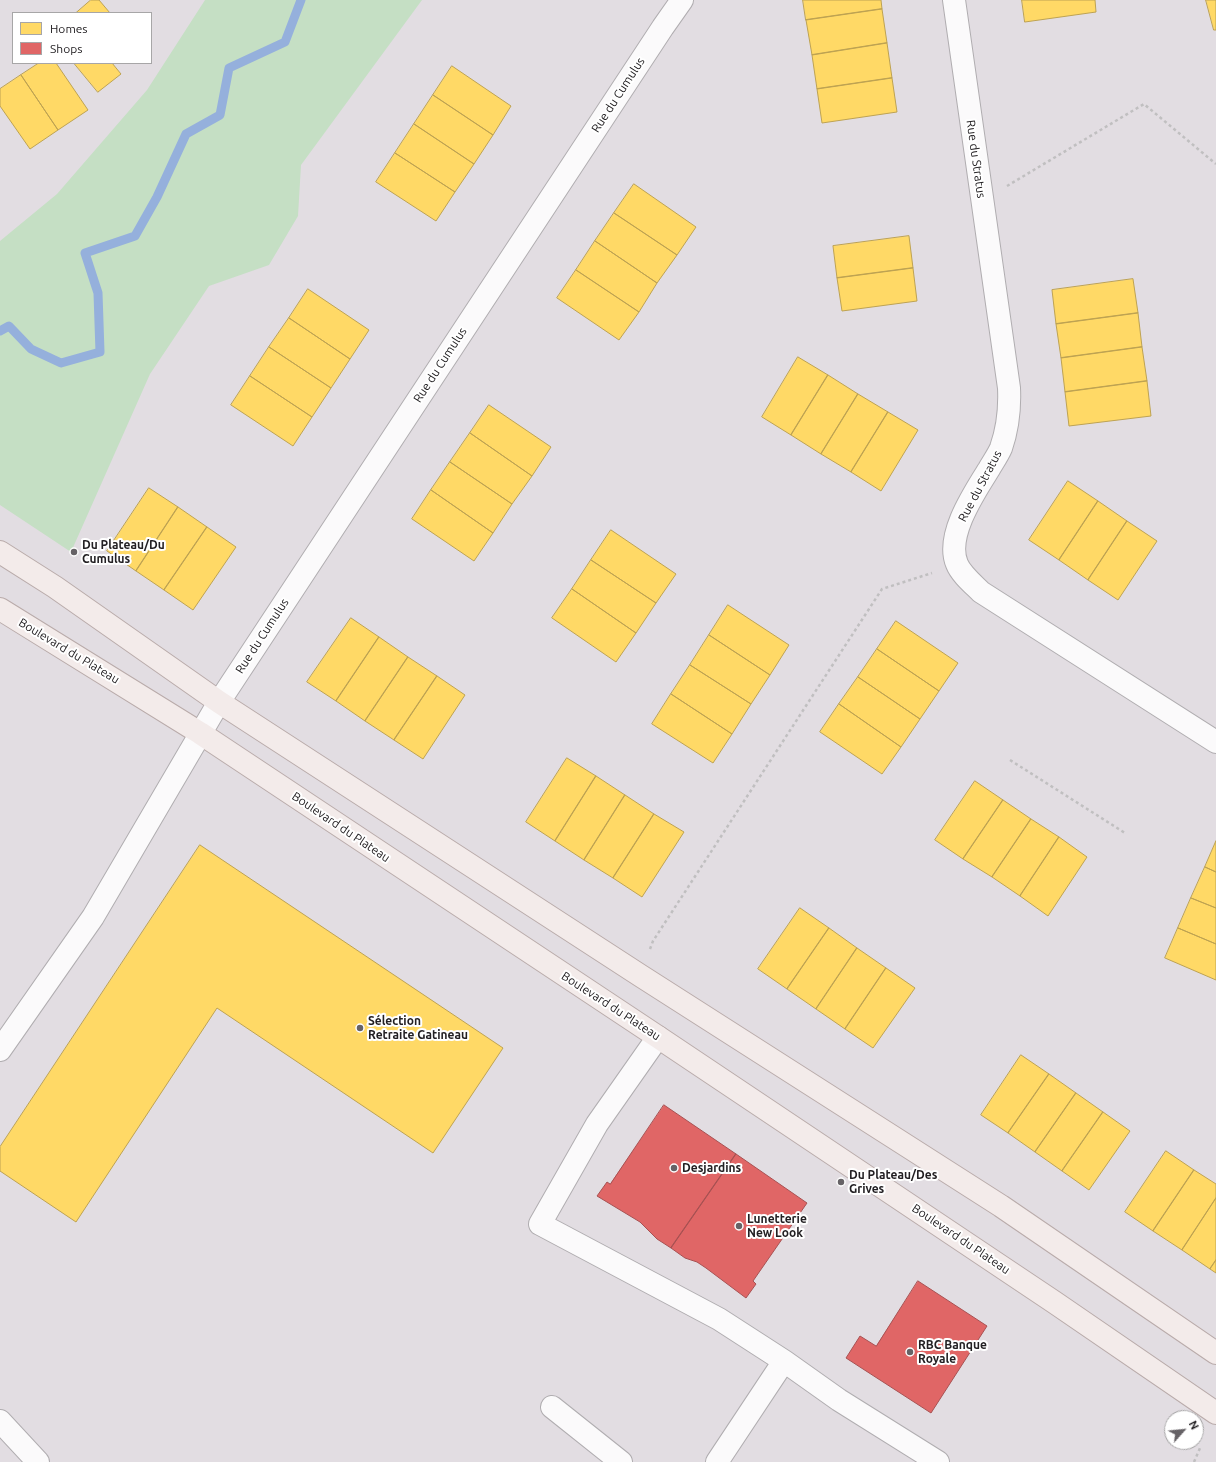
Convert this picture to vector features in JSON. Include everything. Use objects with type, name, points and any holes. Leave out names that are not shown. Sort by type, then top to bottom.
[{"type":"main road","points":[[0,552],[56,587],[219,702],[641,976],[1001,1206],[1216,1353]]},
{"type":"main road","name":"Boulevard du Plateau","points":[[0,609],[200,733],[1051,1300],[1216,1413]]},
{"type":"street","name":"Rue du Cumulus","points":[[0,1050],[93,917],[219,702],[662,27],[682,0]]},
{"type":"street","name":"Rue du Stratus","points":[[954,0],[1009,388],[1010,409],[1007,430],[1000,450],[963,516],[955,535],[954,553],[957,565]]},
{"type":"street","points":[[957,565],[981,592],[1216,742]]},
{"type":"street","points":[[658,1037],[597,1124],[540,1224],[719,1320],[784,1361],[840,1400],[938,1462]]},
{"type":"street","points":[[717,1462],[784,1361]]},
{"type":"street","points":[[552,1407],[622,1462]]},
{"type":"street","points":[[0,1421],[38,1462]]},
{"type":"path","points":[[982,200],[1144,104],[1216,164]]},
{"type":"path","points":[[641,976],[653,941],[882,589],[957,565]]},
{"type":"path","points":[[1010,760],[1125,833]]},
{"type":"path","points":[[1194,1462],[1199,1450]]},
{"type":"green space","points":[[205,0],[422,0],[301,165],[298,216],[269,265],[209,286],[150,374],[71,552],[0,505],[0,241],[57,194],[147,90]]},
{"type":"building: Homes","points":[[91,0],[99,0],[109,12],[77,12]]},
{"type":"building: Homes","points":[[803,0],[881,0],[882,9],[806,20]]},
{"type":"building: Homes","points":[[1022,0],[1095,0],[1096,12],[1025,22]]},
{"type":"building: Homes","points":[[1206,0],[1216,0],[1216,30],[1214,30]]},
{"type":"building: Homes","points":[[882,9],[887,43],[812,55],[806,20]]},
{"type":"building: Homes","points":[[887,43],[892,78],[817,89],[812,55]]},
{"type":"building: Homes","points":[[38,64],[57,64],[88,110],[58,130],[21,75]]},
{"type":"building: Homes","points":[[75,64],[113,64],[121,74],[98,92]]},
{"type":"building: Homes","points":[[452,66],[511,106],[493,135],[433,95]]},
{"type":"building: Homes","points":[[21,75],[58,130],[30,149],[0,106],[0,89]]},
{"type":"building: Homes","points":[[892,78],[897,112],[822,123],[817,89]]},
{"type":"building: Homes","points":[[433,95],[493,135],[474,164],[414,124]]},
{"type":"building: Homes","points":[[414,124],[474,164],[455,192],[395,153]]},
{"type":"building: Homes","points":[[395,153],[455,192],[436,221],[376,182]]},
{"type":"building: Homes","points":[[634,184],[696,227],[677,255],[614,213]]},
{"type":"building: Homes","points":[[614,213],[677,255],[657,283],[595,241]]},
{"type":"building: Homes","points":[[909,236],[913,268],[837,278],[833,246]]},
{"type":"building: Homes","points":[[595,241],[657,283],[639,312],[576,270]]},
{"type":"building: Homes","points":[[913,268],[917,301],[842,311],[837,278]]},
{"type":"building: Homes","points":[[576,270],[639,312],[619,340],[557,298]]},
{"type":"building: Homes","points":[[1133,279],[1138,313],[1056,324],[1052,290]]},
{"type":"building: Homes","points":[[308,289],[369,330],[350,359],[289,318]]},
{"type":"building: Homes","points":[[1138,313],[1142,347],[1061,358],[1056,324]]},
{"type":"building: Homes","points":[[289,318],[350,359],[331,388],[269,347]]},
{"type":"building: Homes","points":[[269,347],[331,388],[312,417],[250,376]]},
{"type":"building: Homes","points":[[1142,347],[1147,381],[1065,392],[1061,358]]},
{"type":"building: Homes","points":[[798,357],[828,375],[791,435],[762,417]]},
{"type":"building: Homes","points":[[828,375],[858,394],[821,454],[791,435]]},
{"type":"building: Homes","points":[[250,376],[312,417],[293,446],[231,405]]},
{"type":"building: Homes","points":[[1147,381],[1151,416],[1069,426],[1065,392]]},
{"type":"building: Homes","points":[[858,394],[888,412],[851,472],[821,454]]},
{"type":"building: Homes","points":[[489,405],[551,447],[532,476],[470,433]]},
{"type":"building: Homes","points":[[888,412],[918,430],[881,491],[851,472]]},
{"type":"building: Homes","points":[[470,433],[532,476],[512,504],[450,462]]},
{"type":"building: Homes","points":[[450,462],[512,504],[493,533],[431,490]]},
{"type":"building: Homes","points":[[1068,481],[1098,501],[1059,560],[1029,540]]},
{"type":"building: Homes","points":[[149,488],[178,507],[136,571],[107,551]]},
{"type":"building: Homes","points":[[431,490],[493,533],[474,561],[412,519]]},
{"type":"building: Homes","points":[[1098,501],[1127,521],[1088,580],[1059,560]]},
{"type":"building: Homes","points":[[178,507],[207,527],[164,590],[136,571]]},
{"type":"building: Homes","points":[[1127,521],[1157,541],[1118,600],[1088,580]]},
{"type":"building: Homes","points":[[207,527],[236,547],[193,610],[164,590]]},
{"type":"building: Homes","points":[[611,530],[676,574],[656,603],[591,560]]},
{"type":"building: Homes","points":[[591,560],[656,603],[636,633],[572,589]]},
{"type":"building: Homes","points":[[572,589],[636,633],[616,662],[552,618]]},
{"type":"building: Homes","points":[[728,605],[789,645],[770,675],[709,635]]},
{"type":"building: Homes","points":[[351,618],[379,637],[336,701],[307,682]]},
{"type":"building: Homes","points":[[896,621],[958,663],[939,691],[877,649]]},
{"type":"building: Homes","points":[[709,635],[770,675],[751,704],[690,665]]},
{"type":"building: Homes","points":[[379,637],[408,657],[365,721],[336,701]]},
{"type":"building: Homes","points":[[877,649],[939,691],[920,719],[858,677]]},
{"type":"building: Homes","points":[[408,657],[437,676],[394,740],[365,721]]},
{"type":"building: Homes","points":[[690,665],[751,704],[732,734],[671,694]]},
{"type":"building: Homes","points":[[437,676],[465,695],[423,759],[394,740]]},
{"type":"building: Homes","points":[[858,677],[920,719],[901,747],[839,704]]},
{"type":"building: Homes","points":[[671,694],[732,734],[713,763],[652,724]]},
{"type":"building: Homes","points":[[839,704],[901,747],[882,774],[820,732]]},
{"type":"building: Homes","points":[[567,758],[596,776],[555,841],[526,822]]},
{"type":"building: Homes","points":[[596,776],[625,795],[584,860],[555,841]]},
{"type":"building: Homes","points":[[975,781],[1003,800],[963,859],[935,840]]},
{"type":"building: Homes","points":[[625,795],[654,814],[613,878],[584,860]]},
{"type":"building: Homes","points":[[1003,800],[1031,819],[992,877],[963,859]]},
{"type":"building: Homes","points":[[654,814],[684,832],[642,897],[613,878]]},
{"type":"building: Homes","points":[[1031,819],[1059,837],[1020,896],[992,877]]},
{"type":"building: Homes","points":[[1059,837],[1087,857],[1048,916],[1020,896]]},
{"type":"building: Homes","points":[[1216,841],[1216,872],[1205,867]]},
{"type":"building: Homes","name":"Sélection Retraite Gatineau","points":[[200,845],[503,1048],[433,1153],[217,1008],[76,1222],[0,1171],[0,1147]]},
{"type":"building: Homes","points":[[1205,867],[1216,872],[1216,908],[1191,898]]},
{"type":"building: Homes","points":[[1191,898],[1216,908],[1216,944],[1178,928]]},
{"type":"building: Homes","points":[[800,908],[829,928],[787,989],[758,969]]},
{"type":"building: Homes","points":[[829,928],[857,948],[816,1009],[787,989]]},
{"type":"building: Homes","points":[[1178,928],[1216,944],[1216,980],[1165,958]]},
{"type":"building: Homes","points":[[857,948],[886,968],[845,1029],[816,1009]]},
{"type":"building: Homes","points":[[886,968],[915,988],[873,1048],[845,1029]]},
{"type":"building: Homes","points":[[1021,1055],[1049,1074],[1008,1133],[981,1115]]},
{"type":"building: Homes","points":[[1049,1074],[1076,1093],[1035,1152],[1008,1133]]},
{"type":"building: Homes","points":[[1076,1093],[1103,1112],[1062,1171],[1035,1152]]},
{"type":"building: Homes","points":[[1103,1112],[1130,1131],[1089,1190],[1062,1171]]},
{"type":"building: Homes","points":[[1166,1151],[1194,1170],[1153,1231],[1125,1212]]},
{"type":"building: Homes","points":[[1194,1170],[1216,1184],[1216,1198],[1182,1250],[1153,1231]]},
{"type":"building: Homes","points":[[1216,1198],[1216,1260],[1210,1269],[1182,1250]]},
{"type":"building: Homes","points":[[1216,1260],[1216,1273],[1210,1269]]},
{"type":"building: Shops","name":"Desjardins","points":[[664,1105],[736,1154],[671,1248],[657,1239],[640,1222],[597,1196],[607,1182],[610,1184]]},
{"type":"building: Shops","name":"Lunetterie New Look","points":[[736,1154],[807,1203],[753,1281],[756,1284],[746,1298],[697,1262],[685,1258],[671,1248]]},
{"type":"building: Shops","name":"RBC Banque Royale","points":[[918,1281],[987,1326],[931,1413],[846,1358],[860,1336],[876,1346]]},
{"type":"waterway","points":[[0,331],[9,326],[31,349],[61,363],[100,352],[98,293],[85,253],[135,236],[157,197],[186,134],[220,115],[229,68],[285,42],[301,0]]},
{"type":"place","name":"Du Plateau/Du Cumulus","points":[[74,552]]},
{"type":"place","name":"Sélection Retraite Gatineau","points":[[360,1028]]},
{"type":"place","name":"Desjardins","points":[[674,1168]]},
{"type":"place","name":"Du Plateau/Des Grives","points":[[841,1182]]},
{"type":"place","name":"Lunetterie New Look","points":[[739,1226]]},
{"type":"place","name":"RBC Banque Royale","points":[[910,1352]]}]
